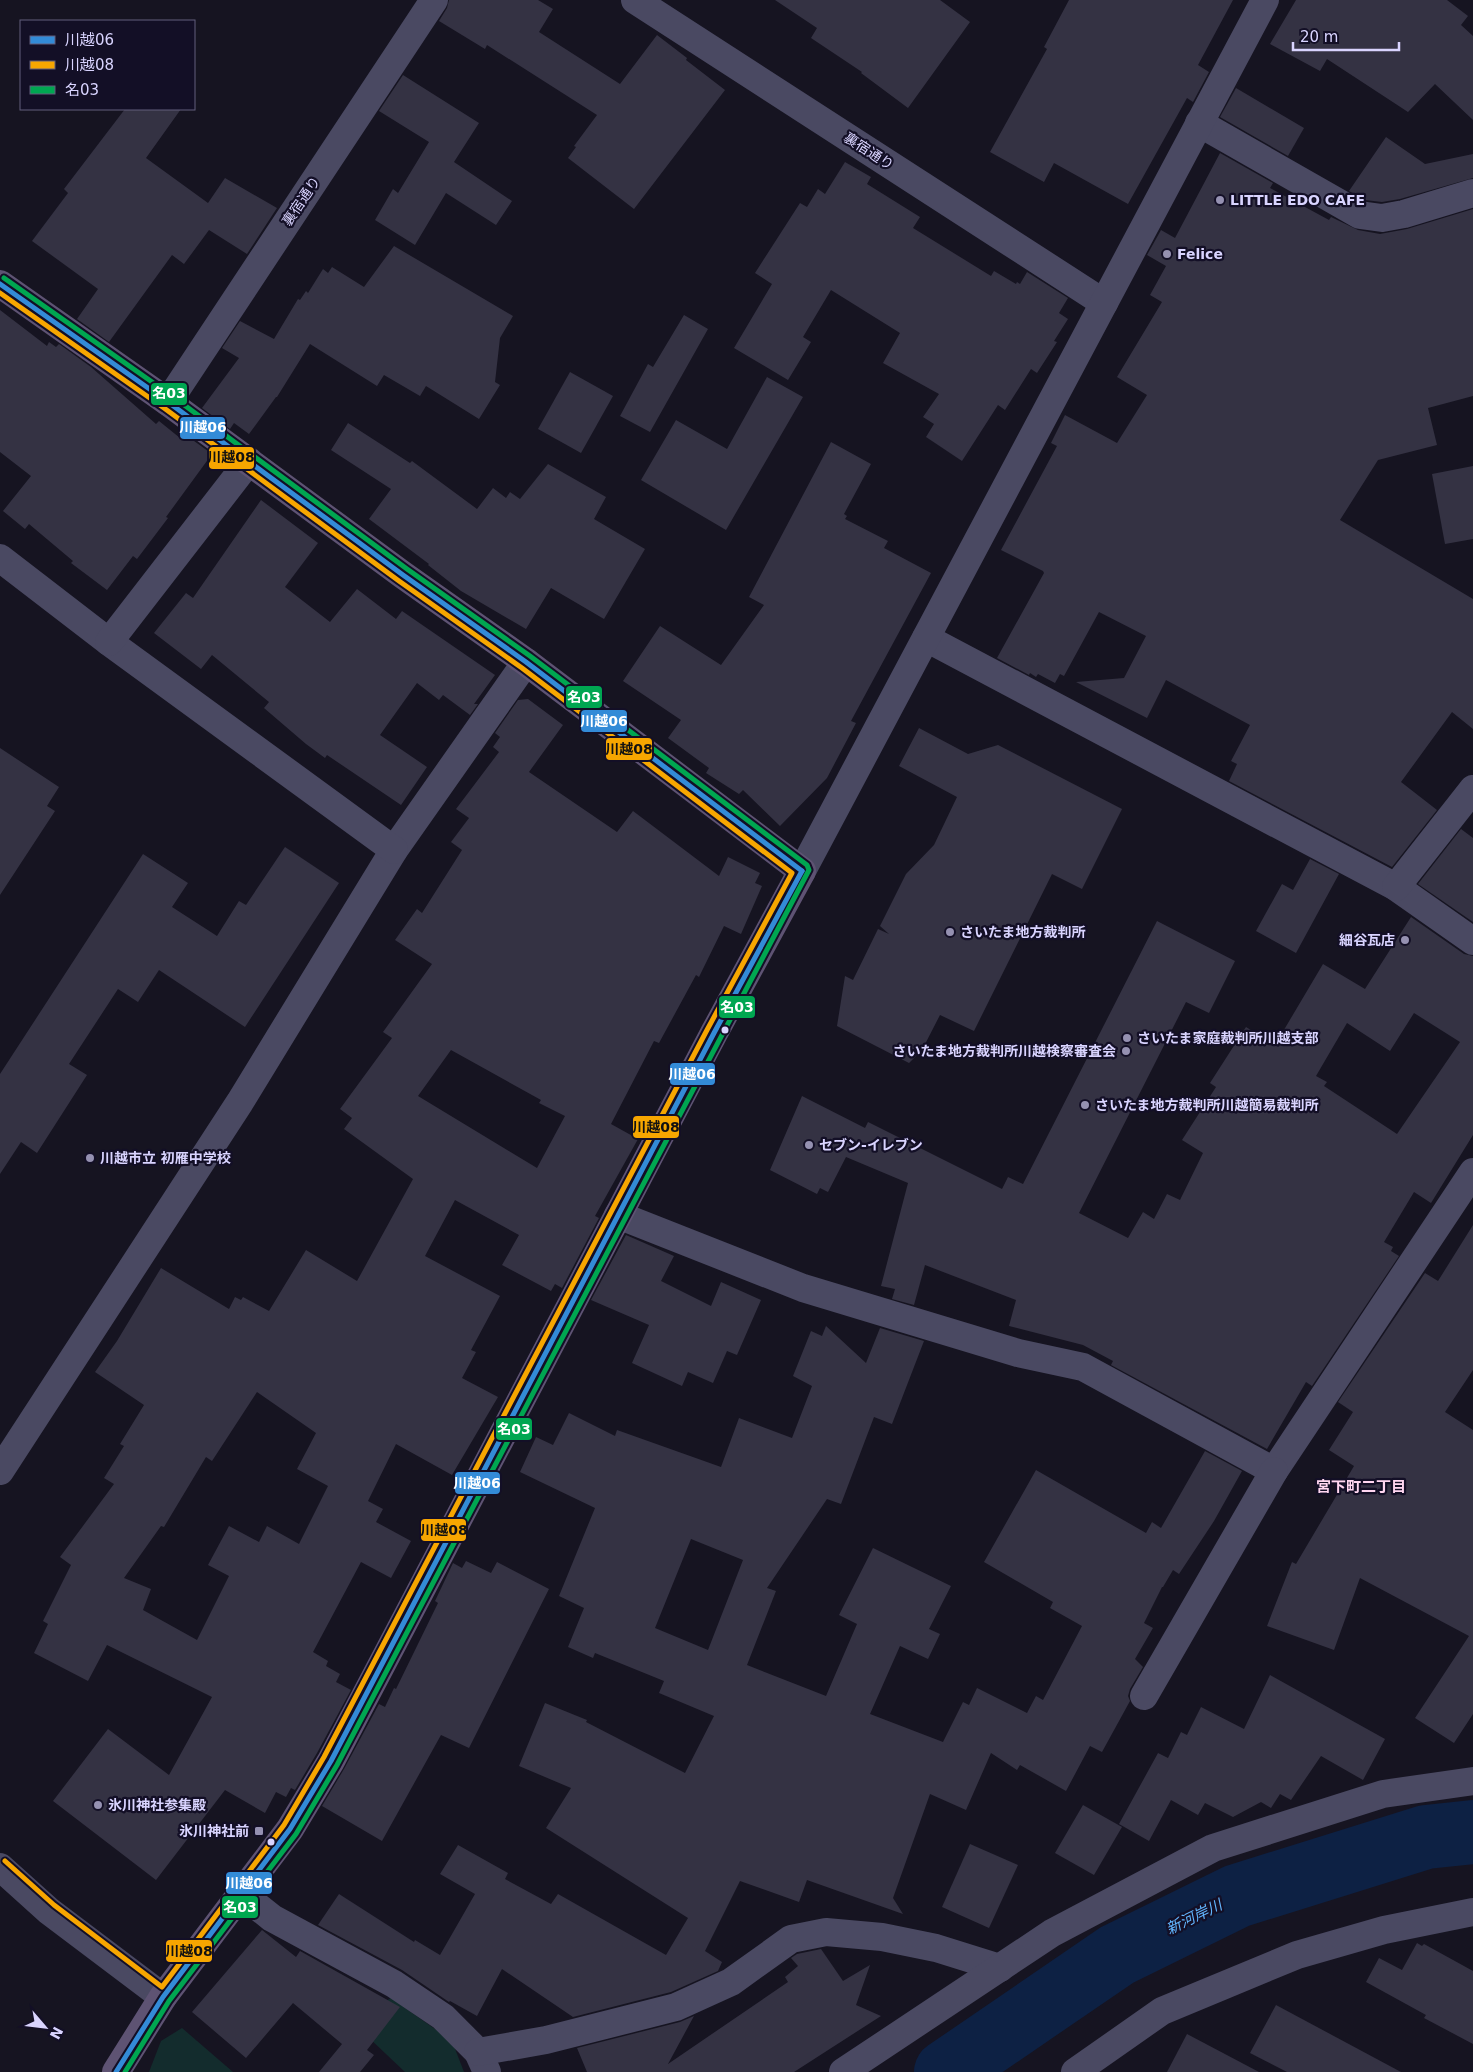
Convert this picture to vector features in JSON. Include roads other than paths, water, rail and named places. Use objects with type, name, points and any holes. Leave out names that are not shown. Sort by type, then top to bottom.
[{"type":"main road","points":[[0,284],[168,402],[403,576],[526,662],[802,871],[618,1215],[331,1761],[290,1829],[163,1997],[116,2072]]},
{"type":"street","name":"裏宿通り","points":[[168,402],[434,0]]},
{"type":"street","name":"裏宿通り","points":[[634,0],[1104,303]]},
{"type":"street","points":[[802,871],[1265,0]]},
{"type":"street","points":[[1199,123],[1360,215],[1382,218],[1404,214],[1473,193]]},
{"type":"street","points":[[109,642],[249,461]]},
{"type":"street","points":[[0,558],[109,642],[394,850]]},
{"type":"street","points":[[926,638],[1396,888],[1473,941]]},
{"type":"street","points":[[0,1471],[240,1102],[394,850],[526,662]]},
{"type":"street","points":[[1396,888],[1473,789]]},
{"type":"street","points":[[1144,1696],[1274,1471],[1473,1172]]},
{"type":"street","points":[[618,1215],[803,1288],[1018,1353],[1083,1368],[1274,1471]]},
{"type":"street","points":[[843,2072],[1052,1933],[1213,1848],[1384,1794],[1471,1779]]},
{"type":"street","points":[[0,1867],[49,1911],[163,1997]]},
{"type":"street","points":[[242,1894],[272,1918],[394,1984],[443,2017],[482,2062],[546,2040],[676,2007],[731,1982],[791,1939],[826,1932],[882,1937],[936,1948],[1000,1968]]},
{"type":"street","points":[[1075,2072],[1162,2010],[1297,1955],[1384,1930],[1473,1912]]},
{"type":"waterway","name":"新河岸川","points":[[946,2072],[1117,1955],[1237,1896],[1426,1837],[1473,1832]]},
{"type":"place","name":"LITTLE EDO CAFE","points":[[1220,200]]},
{"type":"place","name":"Felice","points":[[1167,254]]},
{"type":"place","name":"さいたま地方裁判所","points":[[950,932]]},
{"type":"place","name":"細谷瓦店","points":[[1405,940]]},
{"type":"place","name":"さいたま家庭裁判所川越支部","points":[[1127,1038]]},
{"type":"place","name":"さいたま地方裁判所川越検察審査会","points":[[1126,1051]]},
{"type":"place","name":"さいたま地方裁判所川越簡易裁判所","points":[[1085,1105]]},
{"type":"place","name":"セブン-イレブン","points":[[809,1145]]},
{"type":"place","name":"川越市立 初雁中学校","points":[[90,1158]]},
{"type":"place","name":"氷川神社参集殿","points":[[98,1805]]},
{"type":"place","name":"氷川神社前","points":[[259,1831]]},
{"type":"district","name":"宮下町二丁目","points":[[1361,1487]]}]
